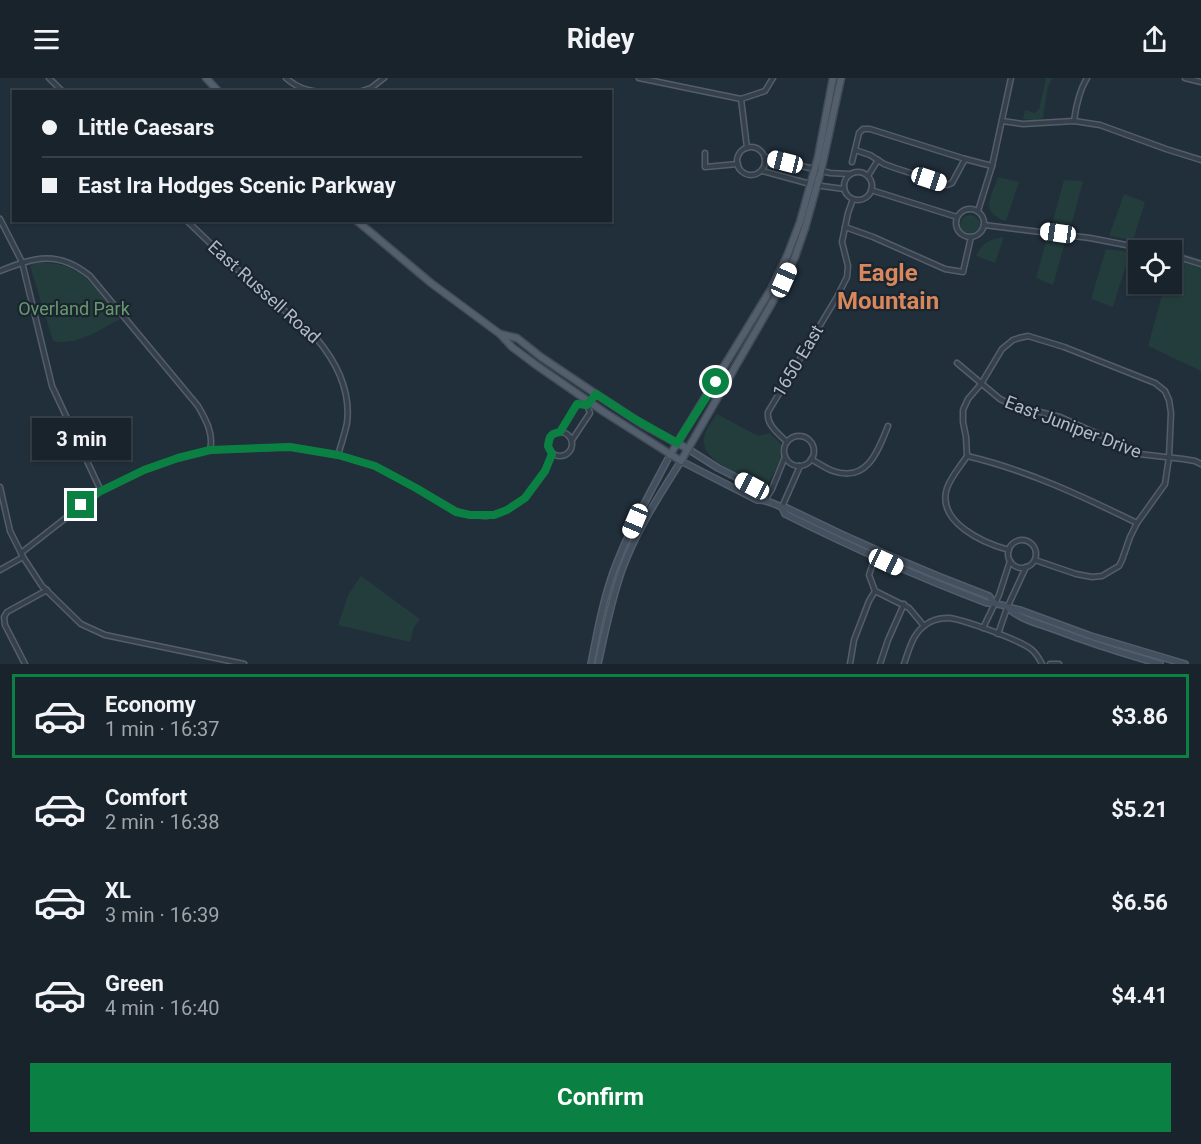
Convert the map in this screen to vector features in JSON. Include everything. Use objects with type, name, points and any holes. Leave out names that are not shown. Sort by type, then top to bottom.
[{"type":"main road","points":[[206,78],[217,90]]},
{"type":"main road","points":[[818,170],[833,78]]},
{"type":"main road","points":[[358,222],[431,283],[588,404],[681,461],[795,257],[805,228],[841,78]]},
{"type":"main road","points":[[670,455],[771,289],[787,256],[814,185]]},
{"type":"main road","points":[[500,334],[517,338],[596,394],[688,449]]},
{"type":"street","points":[[49,78],[61,90]]},
{"type":"street","points":[[286,78],[296,86],[307,90]]},
{"type":"street","points":[[365,90],[384,78]]},
{"type":"street","points":[[639,78],[741,99],[765,91],[773,78]]},
{"type":"street","points":[[978,211],[992,165],[1011,78]]},
{"type":"street","points":[[1074,121],[1076,104],[1087,78]]},
{"type":"street","points":[[1185,78],[1201,82]]},
{"type":"street","points":[[741,99],[747,148]]},
{"type":"street","points":[[1002,121],[1023,124],[1074,121],[1100,125],[1201,160]]},
{"type":"street","points":[[852,162],[859,133],[863,129],[870,129],[965,159],[992,165]]},
{"type":"street","points":[[765,157],[762,171],[756,174],[748,175],[741,171],[738,164],[740,153],[747,148],[757,149],[765,157],[818,170],[849,174],[856,171],[861,172],[872,182],[871,190],[866,197],[857,200],[847,196],[844,181],[849,174]]},
{"type":"street","points":[[855,150],[895,168],[947,185],[952,183],[965,159]]},
{"type":"street","points":[[705,153],[705,167],[738,164]]},
{"type":"street","points":[[868,176],[878,160]]},
{"type":"street","points":[[762,171],[814,185],[844,189]]},
{"type":"street","points":[[871,190],[957,217]]},
{"type":"street","points":[[853,199],[844,227],[873,237],[945,269],[963,272],[971,237]]},
{"type":"street","points":[[968,209],[978,211],[983,217],[983,229],[979,234],[971,237],[964,236],[958,230],[957,217],[968,209]]},
{"type":"street","points":[[0,219],[22,262],[52,386],[101,491]]},
{"type":"street","name":"East Russell Road","points":[[188,222],[237,269],[317,339],[328,352],[337,366],[347,399],[346,423],[338,455]]},
{"type":"street","points":[[984,225],[1090,238],[1128,245]]},
{"type":"street","name":"1650 East","points":[[787,442],[770,424],[767,417],[768,412],[847,277],[848,266],[842,242],[844,227]]},
{"type":"street","points":[[0,271],[22,262],[46,258],[65,261],[90,276],[198,406],[209,428],[212,441],[210,450]]},
{"type":"street","points":[[1182,258],[1201,264]]},
{"type":"street","points":[[1009,550],[961,528],[948,512],[946,490],[953,474],[967,456],[963,410],[968,399],[981,384],[1000,352],[1008,344],[1028,336],[1064,347],[1155,383],[1166,394],[1170,406],[1169,457],[1165,484],[1137,523],[1119,565],[1109,573],[1092,577],[1035,560]]},
{"type":"street","name":"East Juniper Drive","points":[[957,363],[1000,399],[1012,405],[1060,417],[1139,454],[1183,459],[1201,464]]},
{"type":"street","points":[[588,404],[596,394]]},
{"type":"street","points":[[560,432],[577,404],[588,404]]},
{"type":"street","points":[[572,440],[590,413],[588,404]]},
{"type":"street","points":[[811,459],[833,471],[848,474],[860,471],[865,468],[878,450],[888,426]]},
{"type":"street","points":[[560,432],[568,434],[572,440],[573,447],[567,455],[561,457],[552,454],[549,449],[548,441],[553,434],[560,432]]},
{"type":"street","points":[[806,438],[811,432]]},
{"type":"street","points":[[796,437],[806,438],[812,445],[811,459],[800,466],[791,464],[785,456],[784,449],[787,442],[796,437]]},
{"type":"street","points":[[0,570],[22,555],[62,519],[101,491],[144,470],[210,450],[290,447],[338,455],[375,466],[456,512],[475,515],[494,515],[507,510],[525,498],[545,471],[552,454]]},
{"type":"street","points":[[688,449],[718,468],[763,491],[766,500]]},
{"type":"street","points":[[591,664],[600,618],[614,572],[639,513],[670,455]]},
{"type":"street","points":[[766,500],[785,456]]},
{"type":"street","points":[[967,456],[1052,484],[1137,523]]},
{"type":"street","points":[[598,664],[622,570],[646,518],[681,461],[757,500],[766,500],[787,508],[915,567],[989,597],[994,603]]},
{"type":"street","points":[[800,466],[782,507],[785,514],[875,557],[987,603],[1020,610],[1091,636],[1185,664]]},
{"type":"street","points":[[0,488],[10,531],[22,555],[46,590],[81,624],[105,635],[224,662],[244,664]]},
{"type":"street","points":[[983,628],[999,595],[1010,561],[1009,550],[1015,542],[1024,540],[1035,548],[1035,560],[1026,567],[998,634]]},
{"type":"street","points":[[875,557],[869,575],[875,591],[904,604],[915,614],[922,627]]},
{"type":"street","points":[[1010,561],[1016,566],[1026,567]]},
{"type":"street","points":[[25,664],[4,625],[4,617],[7,612],[46,590]]},
{"type":"street","points":[[850,664],[854,640],[875,591]]},
{"type":"street","points":[[880,664],[904,604]]},
{"type":"street","points":[[1008,608],[1017,616],[1088,642],[1160,664]]},
{"type":"street","points":[[904,664],[911,641],[922,627],[935,620],[946,618],[961,620],[1023,644],[1038,657],[1042,664]]},
{"type":"street","points":[[1050,664],[1059,664]]},
{"type":"green space","points":[[1046,78],[1052,78],[1048,87],[1043,118],[1023,119],[1025,110],[1035,113],[1039,109]]},
{"type":"green space","points":[[998,177],[1019,182],[1006,221],[992,214],[989,204]]},
{"type":"green space","points":[[1064,180],[1083,181],[1070,230],[1051,228]]},
{"type":"green space","points":[[1124,194],[1145,202],[1133,240],[1109,236]]},
{"type":"green space","points":[[966,215],[974,215],[980,221],[980,229],[974,235],[966,235],[960,229],[960,221]]},
{"type":"green space","points":[[1004,237],[995,263],[976,256],[986,243]]},
{"type":"green space","points":[[1047,238],[1065,242],[1053,285],[1036,278]]},
{"type":"green space","points":[[1106,249],[1128,252],[1113,307],[1091,299]]},
{"type":"green space","points":[[1182,253],[1201,259],[1201,371],[1148,346],[1162,294],[1182,294]]},
{"type":"green space","name":"Overland Park","points":[[36,263],[52,263],[76,271],[94,286],[120,319],[79,339],[53,341],[30,266]]},
{"type":"green space","points":[[717,414],[758,436],[770,433],[782,445],[781,460],[764,490],[720,464],[707,452],[704,446],[706,432]]},
{"type":"green space","points":[[361,576],[420,619],[414,627],[410,642],[338,625],[348,595]]},
{"type":"district","name":"Eagle Mountain","points":[[888,287]]},
{"type":"route","points":[[81,505],[99,492],[144,470],[178,458],[210,450],[290,447],[338,455],[375,466],[456,512],[470,515],[494,515],[517,505],[532,491],[545,471],[552,454],[548,446],[550,437],[560,432],[577,404],[587,405],[596,394],[677,443],[716,382]]}]
